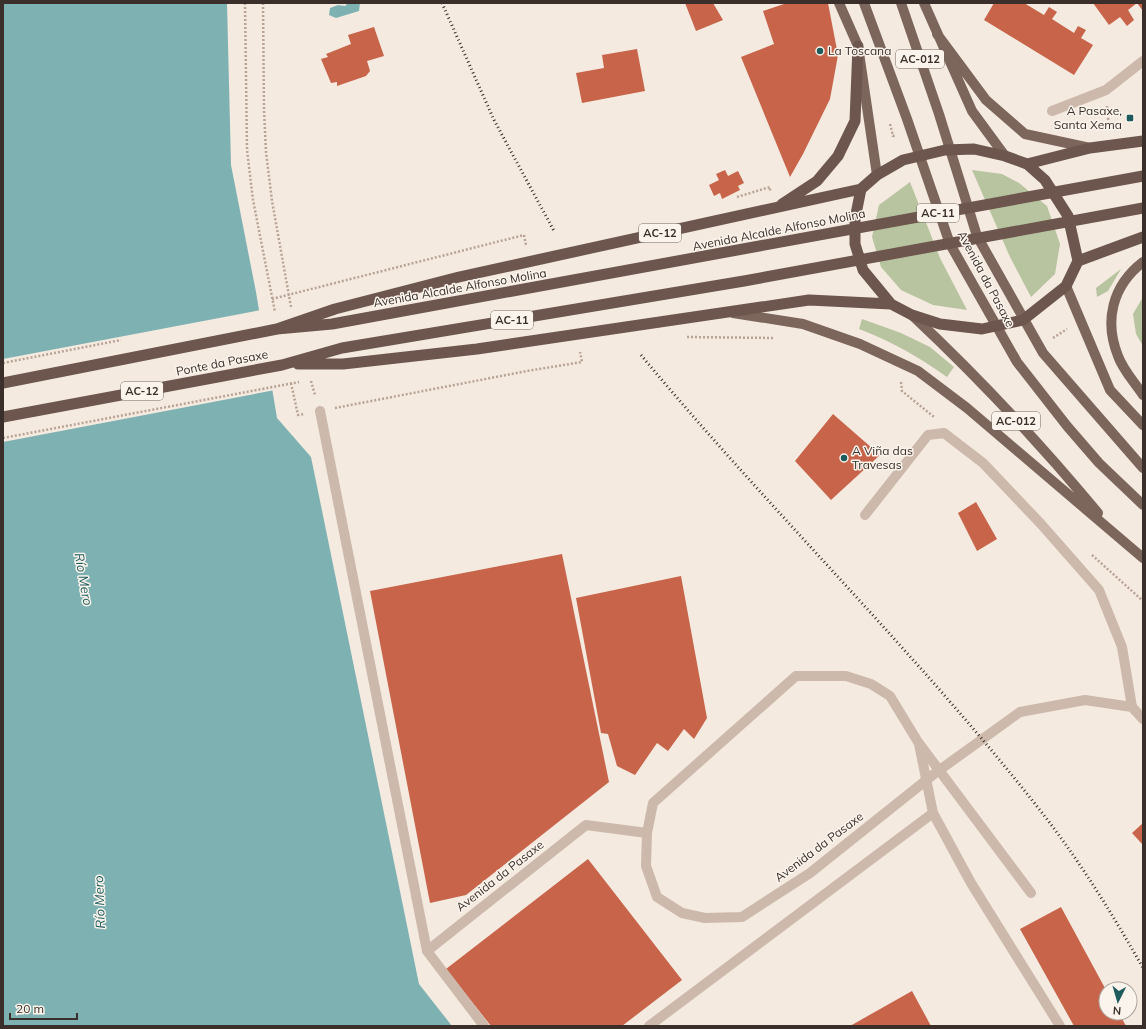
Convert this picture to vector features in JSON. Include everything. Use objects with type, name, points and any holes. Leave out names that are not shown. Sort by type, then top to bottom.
[{"type":"highway","points":[[776,208],[817,181],[838,156],[855,121],[858,46]]},
{"type":"highway","points":[[1027,164],[1090,148],[1143,141]]},
{"type":"highway","points":[[861,189],[877,175],[903,160],[945,150],[974,149],[1005,156],[1027,164],[1045,180],[1068,216],[1078,261],[1143,237]]},
{"type":"highway","name":"Avenida Alcalde Alfonso Molina","points":[[277,329],[332,324],[1143,176]]},
{"type":"highway","name":"AC-12","points":[[277,329],[335,309],[459,277],[861,189]]},
{"type":"highway","name":"AC-11","points":[[861,189],[855,219],[855,244],[863,270],[891,304],[912,315],[940,324],[982,329],[1023,320],[1066,286],[1078,261]]},
{"type":"highway","name":"AC-11","points":[[282,365],[342,348],[736,283],[1143,208]]},
{"type":"highway","name":"AC-11","points":[[282,365],[343,364],[477,349],[809,300],[891,304]]},
{"type":"highway","name":"Ponte da Pasaxe","points":[[3,383],[277,329]]},
{"type":"highway","name":"Ponte da Pasaxe","points":[[3,417],[282,365]]},
{"type":"main road","points":[[839,3],[858,46],[877,175]]},
{"type":"main road","name":"Avenida da Pasaxe","points":[[864,3],[908,119],[950,244],[1017,362],[1067,426],[1099,463],[1143,504]]},
{"type":"main road","name":"Avenida da Pasaxe","points":[[901,3],[939,114],[977,236],[1043,353],[1143,468]]},
{"type":"main road","points":[[924,3],[972,111],[1005,156]]},
{"type":"main road","points":[[937,34],[986,100],[1025,134],[1090,148]]},
{"type":"main road","points":[[1143,262],[1132,271],[1123,282],[1114,304],[1110,328],[1118,357],[1143,395]]},
{"type":"main road","points":[[1066,286],[1110,390],[1143,425]]},
{"type":"main road","points":[[727,312],[803,324],[860,344],[918,371],[967,408],[1115,533]]},
{"type":"main road","name":"AC-012","points":[[912,315],[946,347],[1064,472],[1115,533],[1143,558]]},
{"type":"street","points":[[1052,111],[1106,90],[1143,61]]},
{"type":"street","points":[[320,411],[427,950],[484,1026]]},
{"type":"street","points":[[865,514],[928,435],[944,433],[983,463],[1042,524],[1098,590],[1122,647],[1132,707],[1143,719]]},
{"type":"street","points":[[647,833],[653,803],[796,676],[846,676],[870,684],[890,696],[918,742],[1031,893]]},
{"type":"street","name":"Avenida da Pasaxe","points":[[427,950],[586,825],[647,833],[646,866],[657,897],[682,913],[705,918],[742,917],[810,873],[934,774],[1020,712],[1085,700],[1132,707]]},
{"type":"street","points":[[918,742],[933,813],[971,883],[1060,1026]]},
{"type":"street","points":[[648,1026],[933,813]]},
{"type":"path","points":[[245,3],[247,150],[253,200],[276,314]]},
{"type":"path","points":[[263,3],[266,152],[272,201],[292,312]]},
{"type":"path","points":[[1106,90],[1110,145]]},
{"type":"path","points":[[272,299],[524,235],[527,248]]},
{"type":"path","points":[[286,309],[293,308]]},
{"type":"path","points":[[270,312],[278,311]]},
{"type":"path","points":[[685,337],[760,337]]},
{"type":"path","points":[[3,363],[129,339]]},
{"type":"path","points":[[290,376],[298,415],[527,370],[582,362],[580,352],[588,351]]},
{"type":"path","points":[[309,373],[320,411]]},
{"type":"path","points":[[3,438],[314,379]]},
{"type":"path","points":[[900,380],[902,391],[936,419]]},
{"type":"green space","points":[[972,170],[1002,174],[1019,183],[1047,206],[1060,244],[1055,274],[1031,297],[1010,257]]},
{"type":"green space","points":[[910,182],[940,258],[967,310],[933,305],[901,290],[881,267],[872,237],[879,205]]},
{"type":"green space","points":[[1121,269],[1108,291],[1097,297],[1096,288]]},
{"type":"green space","points":[[1143,297],[1143,346],[1136,334],[1133,314]]},
{"type":"green space","points":[[862,319],[901,333],[930,347],[954,367],[947,377],[904,350],[859,329]]},
{"type":"water","name":"Río Mero","points":[[3,3],[227,3],[231,165],[256,292],[277,418],[311,457],[419,984],[452,1026],[3,1026]]},
{"type":"water","points":[[348,3],[360,3],[359,11],[336,18],[329,15],[330,8],[338,5],[345,6]]},
{"type":"pier","points":[[261,310],[275,390],[3,442],[3,359]]},
{"type":"building","points":[[685,3],[713,3],[723,20],[696,31]]},
{"type":"building","points":[[787,3],[828,3],[838,55],[830,99],[790,177],[741,57],[774,44],[763,11]]},
{"type":"building","points":[[994,3],[1024,3],[1044,15],[1049,7],[1057,12],[1052,19],[1074,33],[1078,26],[1086,30],[1081,38],[1093,45],[1074,75],[984,20]]},
{"type":"building","points":[[1093,3],[1137,3],[1128,10],[1134,20],[1127,26],[1120,17],[1109,25]]},
{"type":"building","points":[[1137,3],[1143,3],[1143,11]]},
{"type":"building","points":[[374,27],[384,56],[367,61],[370,71],[366,76],[337,86],[337,82],[331,83],[321,59],[328,57],[326,54],[351,44],[348,35]]},
{"type":"building","points":[[637,49],[645,91],[582,103],[576,73],[604,68],[602,55]]},
{"type":"building","points":[[725,170],[728,176],[738,171],[744,183],[738,186],[740,190],[722,199],[720,193],[714,196],[709,185],[719,180],[716,174]]},
{"type":"building","points":[[833,414],[880,455],[831,500],[795,461]]},
{"type":"building","points":[[976,502],[997,539],[977,551],[958,513]]},
{"type":"building","points":[[562,554],[609,782],[466,895],[430,903],[370,591]]},
{"type":"building","points":[[681,576],[707,718],[694,739],[684,729],[668,751],[657,743],[635,775],[617,766],[608,734],[601,733],[576,598]]},
{"type":"building","points":[[1143,823],[1143,845],[1132,833]]},
{"type":"building","points":[[588,859],[682,980],[622,1026],[491,1026],[446,969]]},
{"type":"building","points":[[1061,907],[1101,981],[1098,981],[1098,1021],[1123,1021],[1126,1026],[1074,1026],[1020,929]]},
{"type":"building","points":[[912,991],[931,1026],[850,1026]]},
{"type":"railway","points":[[442,3],[494,120],[554,231]]},
{"type":"railway","points":[[641,355],[690,413],[946,697],[995,755],[1043,814],[1070,851],[1108,909],[1143,968]]},
{"type":"place","name":"La Toscana","points":[[820,51]]},
{"type":"place","name":"A Pasaxe, Santa Xema","points":[[1130,118]]},
{"type":"place","name":"A Viña das Travesas","points":[[844,458]]}]
